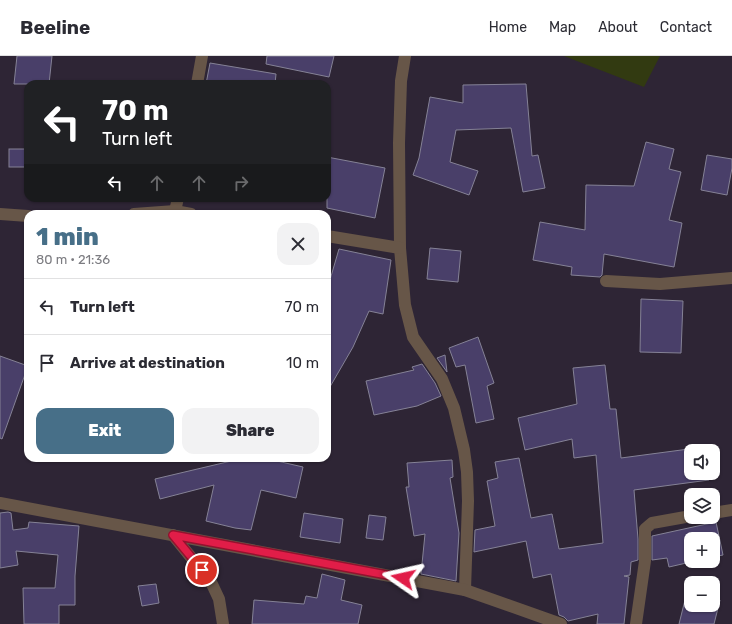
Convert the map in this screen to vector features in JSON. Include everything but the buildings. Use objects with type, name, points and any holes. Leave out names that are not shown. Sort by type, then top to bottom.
[{"type":"street","points":[[198,80],[202,56]]},
{"type":"street","points":[[405,56],[401,81],[399,144],[400,248],[405,305],[413,337],[442,379],[454,408],[464,450],[467,472],[468,501],[465,590]]},
{"type":"street","points":[[0,214],[24,216]]},
{"type":"street","points":[[331,237],[400,248]]},
{"type":"street","points":[[606,281],[660,284],[732,278]]},
{"type":"street","points":[[0,503],[465,590],[561,624]]},
{"type":"street","points":[[720,512],[732,510]]},
{"type":"street","points":[[636,624],[645,560],[645,529],[652,523],[684,517]]},
{"type":"street","points":[[173,535],[211,582],[219,599],[223,624]]},
{"type":"green space","points":[[564,56],[660,56],[644,87]]},
{"type":"route","points":[[202,570],[173,535],[403,578]]}]
